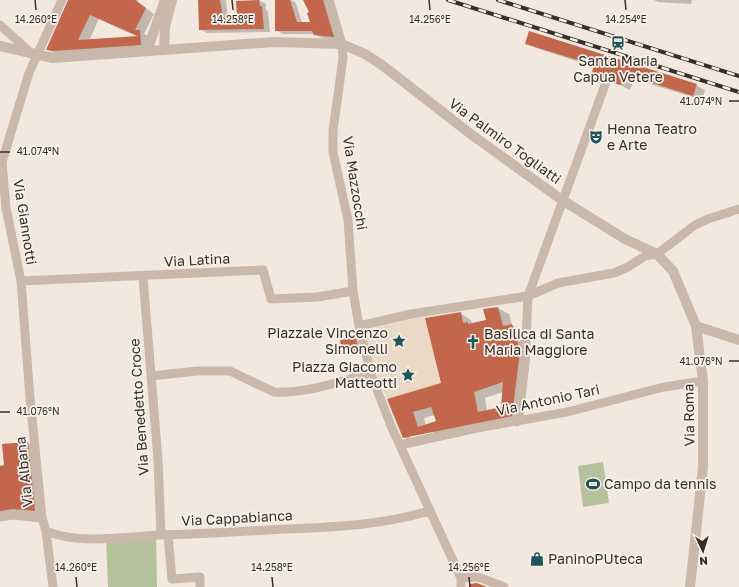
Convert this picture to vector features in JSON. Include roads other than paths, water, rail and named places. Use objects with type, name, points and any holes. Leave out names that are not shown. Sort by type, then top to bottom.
[{"type":"street","name":"Via Giannotti","points":[[21,281],[6,208],[2,162],[34,53],[62,0]]},
{"type":"street","points":[[147,51],[165,0]]},
{"type":"street","points":[[164,50],[165,27],[172,0]]},
{"type":"street","name":"Via Mazzocchi","points":[[329,0],[342,44],[343,58],[333,131],[333,152],[348,220],[353,291],[359,326],[371,374],[400,445],[461,583]]},
{"type":"street","points":[[0,25],[34,53]]},
{"type":"street","points":[[0,46],[53,58],[65,58],[274,42],[342,44]]},
{"type":"street","name":"Via Palmiro Togliatti","points":[[342,44],[365,54],[382,65],[472,135],[562,200],[625,239],[657,254]]},
{"type":"street","points":[[517,422],[525,363],[528,296],[606,82]]},
{"type":"street","points":[[359,326],[411,314],[528,296],[558,283],[614,273],[628,267],[645,256],[657,254],[695,225],[739,209]]},
{"type":"street","name":"Via Roma","points":[[657,254],[673,271],[696,326],[703,381],[703,467],[690,587]]},
{"type":"street","name":"Via Latina","points":[[21,281],[143,277],[263,270],[271,299],[317,297],[353,291]]},
{"type":"street","name":"Via Benedetto Croce","points":[[143,277],[165,535],[172,579],[200,577],[200,587]]},
{"type":"street","name":"Via Albana","points":[[21,281],[30,398],[42,518],[46,531],[53,587]]},
{"type":"street","points":[[696,326],[739,340]]},
{"type":"street","points":[[151,376],[197,371],[230,370],[274,392],[281,392],[310,388],[371,374]]},
{"type":"street","name":"Via Antonio Tari","points":[[400,445],[568,412],[664,387],[703,381]]},
{"type":"street","name":"Via Cappabianca","points":[[46,531],[58,536],[104,538],[363,525],[406,518],[429,511]]},
{"type":"street","points":[[0,517],[13,515],[42,518]]},
{"type":"street","points":[[461,583],[478,577],[504,587]]},
{"type":"railway","points":[[448,0],[739,92]]},
{"type":"railway","points":[[498,0],[739,76]]},
{"type":"place","name":"Santa Maria Capua Vetere","points":[[618,43]]},
{"type":"place","name":"Henna Teatro e Arte","points":[[596,137]]},
{"type":"place","name":"Piazzale Vincenzo Simonelli","points":[[399,341]]},
{"type":"place","name":"Basilica di Santa Maria Maggiore","points":[[473,342]]},
{"type":"place","name":"Piazza Giacomo Matteotti","points":[[408,375]]},
{"type":"place","name":"Campo da tennis","points":[[593,484]]},
{"type":"place","name":"PaninoPUteca","points":[[537,559]]}]
